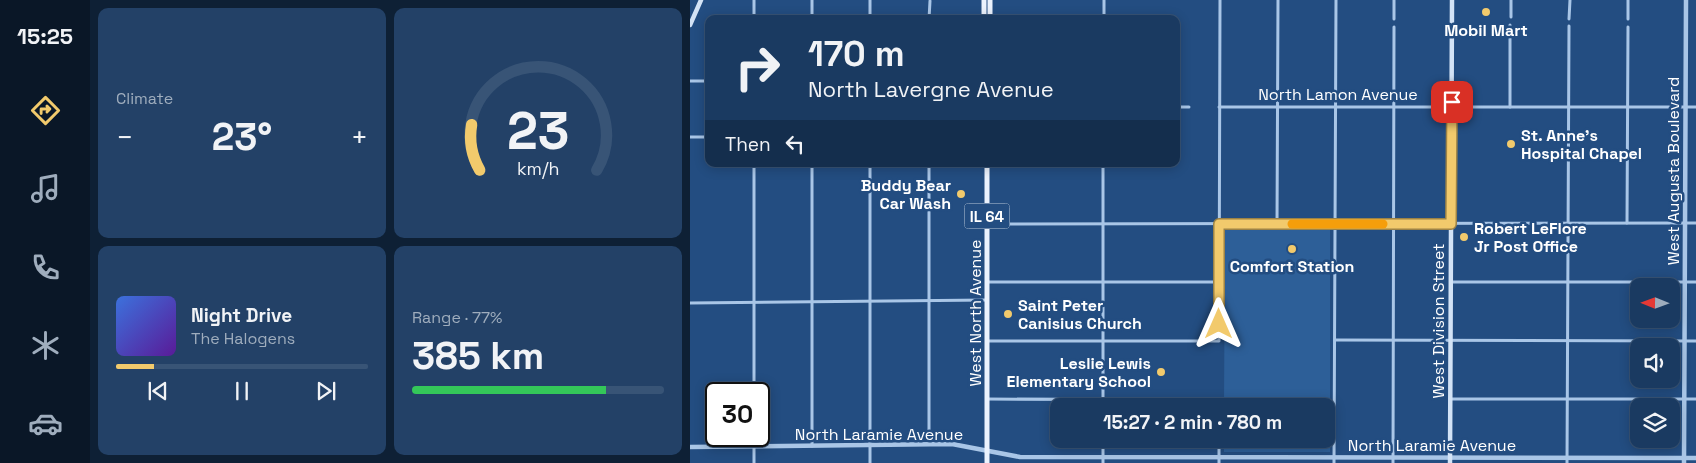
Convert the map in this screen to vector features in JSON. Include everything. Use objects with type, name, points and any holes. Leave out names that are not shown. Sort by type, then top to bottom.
[{"type":"main road","points":[[690,25],[701,0]]},
{"type":"main road","points":[[984,0],[984,15]]},
{"type":"main road","points":[[990,0],[990,15]]},
{"type":"main road","name":"West Division Street","points":[[1450,460],[1452,0]]},
{"type":"main road","name":"West North Avenue","points":[[987,167],[987,463]]},
{"type":"street","points":[[754,0],[754,15]]},
{"type":"street","points":[[812,0],[812,15]]},
{"type":"street","points":[[870,0],[870,15]]},
{"type":"street","points":[[1104,0],[1104,15]]},
{"type":"street","points":[[987,341],[1219,341],[1220,0]]},
{"type":"street","points":[[1277,224],[1278,0]]},
{"type":"street","points":[[1334,460],[1336,0]]},
{"type":"street","points":[[1394,0],[1394,19]]},
{"type":"street","points":[[1511,0],[1511,17]]},
{"type":"street","points":[[1570,0],[1570,19]]},
{"type":"street","points":[[1628,0],[1628,19]]},
{"type":"street","name":"West Augusta Boulevard","points":[[1684,460],[1686,0]]},
{"type":"street","points":[[930,1],[930,15]]},
{"type":"street","points":[[1510,26],[1510,107]]},
{"type":"street","points":[[1567,460],[1569,26]]},
{"type":"street","points":[[1393,460],[1394,27]]},
{"type":"street","points":[[1627,223],[1628,27]]},
{"type":"street","points":[[690,81],[705,80]]},
{"type":"street","name":"North Lamon Avenue","points":[[1220,106],[1696,107]]},
{"type":"street","points":[[1180,107],[1189,107]]},
{"type":"street","points":[[690,137],[705,137]]},
{"type":"street","points":[[754,167],[754,382]]},
{"type":"street","points":[[812,167],[812,446]]},
{"type":"street","points":[[870,167],[870,463]]},
{"type":"street","points":[[929,167],[929,444]]},
{"type":"street","points":[[1103,398],[1104,167]]},
{"type":"street","points":[[988,224],[1696,223]]},
{"type":"street","points":[[987,282],[1219,282]]},
{"type":"street","points":[[1451,282],[1696,282]]},
{"type":"street","points":[[690,303],[987,300]]},
{"type":"street","points":[[1335,340],[1696,341]]},
{"type":"street","points":[[987,399],[1050,399]]},
{"type":"street","points":[[1450,399],[1696,399]]},
{"type":"street","name":"North Laramie Avenue","points":[[770,446],[956,444],[1014,457],[1103,460],[1684,460],[1696,458]]},
{"type":"street","name":"North Laramie Avenue","points":[[690,447],[705,447]]},
{"type":"street","points":[[754,447],[754,463]]},
{"type":"shaded area","points":[[1225,229],[1330,229],[1330,398],[1224,398]]},
{"type":"shaded area","points":[[1224,448],[1330,448],[1330,452],[1224,452]]},
{"type":"slow traffic","points":[[1292,224],[1383,224]]},
{"type":"place","name":"Mobil Mart","points":[[1486,12]]},
{"type":"place","name":"St. Anne’s Hospital Chapel","points":[[1511,144]]},
{"type":"place","name":"Buddy Bear Car Wash","points":[[961,194]]},
{"type":"place","name":"Robert LeFlore Jr Post Office","points":[[1464,237]]},
{"type":"place","name":"Comfort Station","points":[[1292,249]]},
{"type":"place","name":"Saint Peter Canisius Church","points":[[1008,314]]},
{"type":"place","name":"Leslie Lewis Elementary School","points":[[1161,372]]},
{"type":"route","points":[[1219,324],[1219,224],[1451,224],[1452,102]]}]
